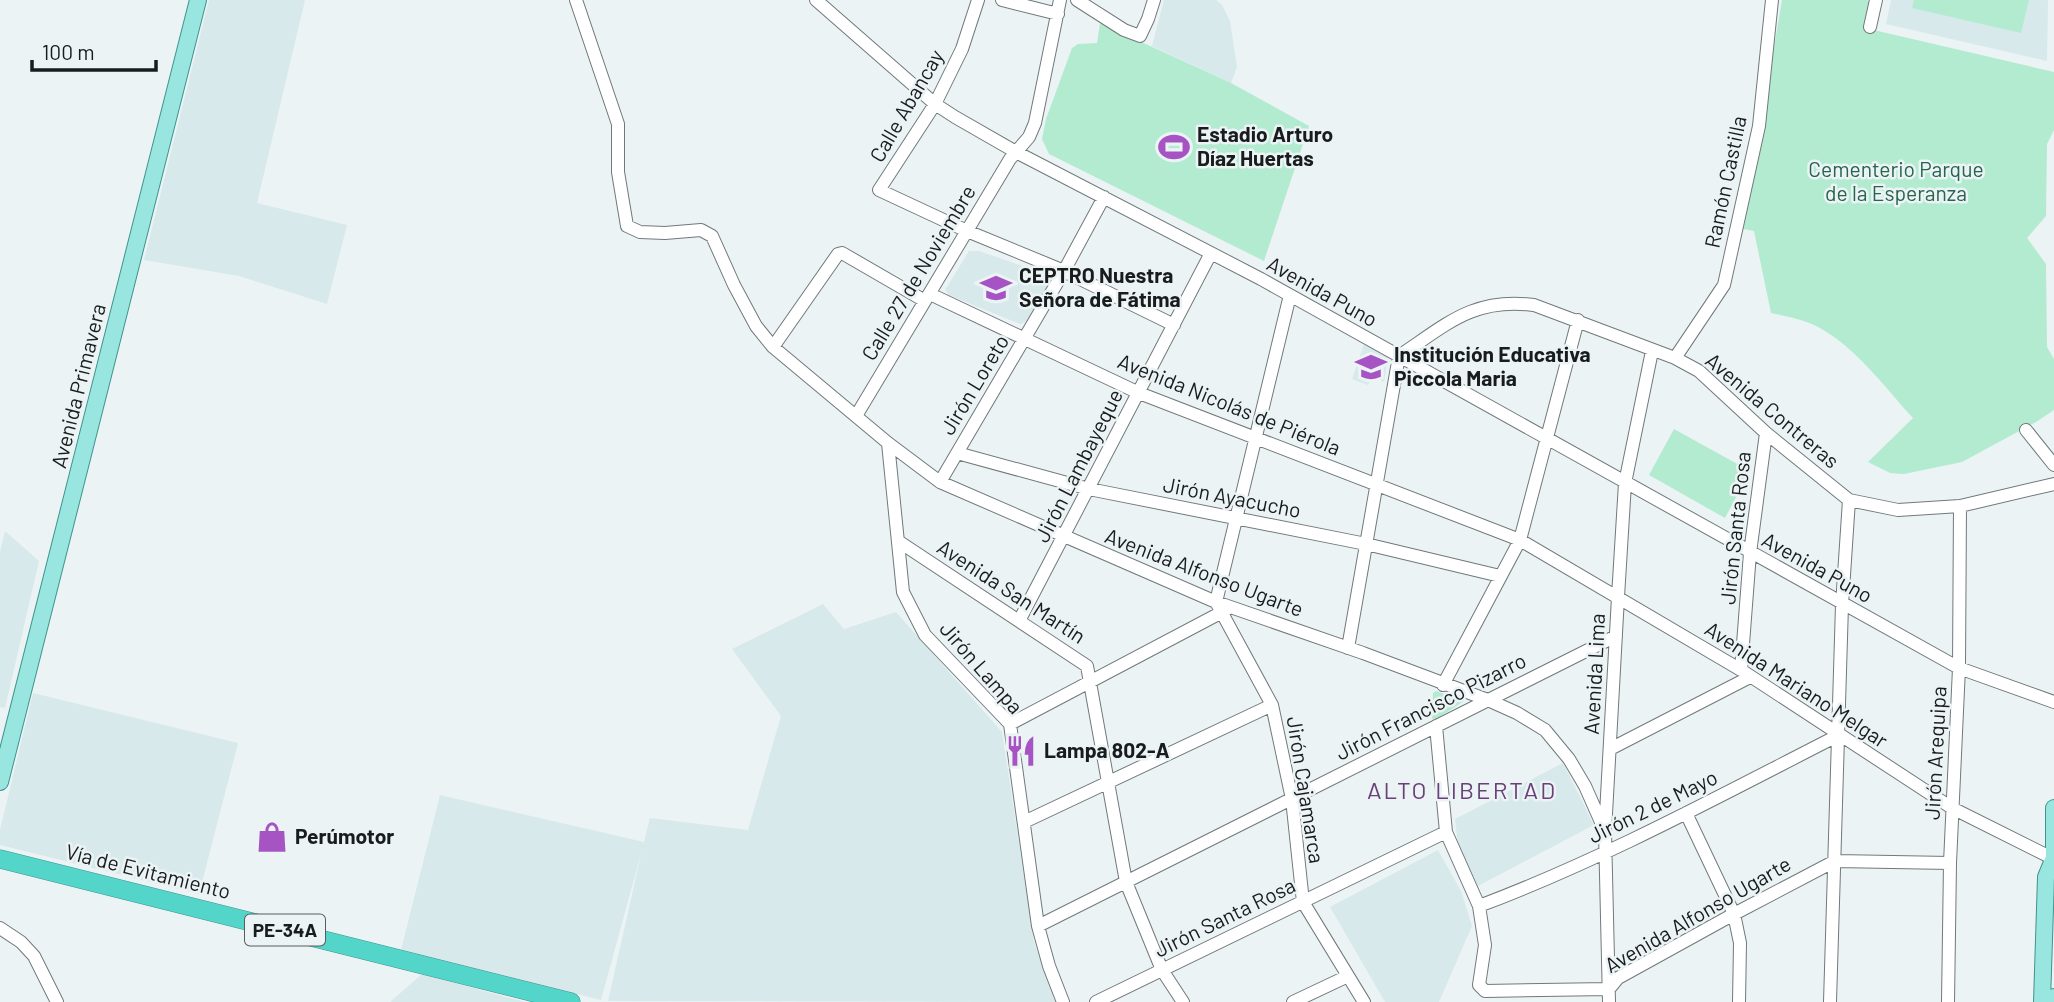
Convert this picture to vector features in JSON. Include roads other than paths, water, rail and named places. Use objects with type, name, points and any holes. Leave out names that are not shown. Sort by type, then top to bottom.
[{"type":"highway","name":"Vía de Evitamiento","points":[[0,859],[570,1002]]},
{"type":"main road","name":"Avenida Primavera","points":[[0,782],[198,0]]},
{"type":"main road","points":[[2042,1002],[2049,958],[2046,877],[2054,861],[2054,807]]},
{"type":"main road","points":[[2054,997],[2054,1002]]},
{"type":"street","name":"Avenida Alfonso Ugarte","points":[[576,0],[618,124],[618,172],[626,226],[640,232],[701,230],[712,236],[734,285],[757,326],[773,347],[888,443],[940,482],[1222,608],[1348,648],[1517,713],[1545,730],[1579,777],[1605,831]]},
{"type":"street","name":"Avenida Puno","points":[[816,0],[935,104],[1016,152],[1290,295],[1959,668],[2054,702]]},
{"type":"street","name":"Calle Abancay","points":[[967,231],[879,190],[935,104],[962,49],[978,0]]},
{"type":"street","points":[[1002,0],[1058,14]]},
{"type":"street","name":"Calle 27 de Noviembre","points":[[856,416],[1010,159],[1035,123],[1060,0]]},
{"type":"street","points":[[1077,0],[1093,6],[1124,30],[1140,36],[1154,0]]},
{"type":"street","name":"Ramón Castilla","points":[[1675,358],[1724,285],[1759,125],[1772,0]]},
{"type":"street","points":[[1870,27],[1877,0]]},
{"type":"street","name":"Jirón Loreto","points":[[940,482],[1025,339],[1104,197]]},
{"type":"street","points":[[967,231],[1064,271],[1174,325]]},
{"type":"street","name":"Avenida Nicolás de Piérola","points":[[773,347],[838,254],[842,253],[928,298],[1025,339],[1139,393],[1520,540]]},
{"type":"street","name":"Jirón Lambayeque","points":[[1019,621],[1211,253]]},
{"type":"street","points":[[1010,724],[1222,608],[1236,518],[1290,295]]},
{"type":"street","name":"Avenida Contreras","points":[[1399,356],[1463,314],[1488,304],[1512,302],[1534,305],[1675,358],[1699,371],[1766,433],[1849,500],[1898,510],[1960,506],[2054,484]]},
{"type":"street","points":[[1443,685],[1520,540],[1578,320]]},
{"type":"street","name":"Avenida Lima","points":[[1609,996],[1605,831],[1625,483],[1652,351]]},
{"type":"street","points":[[1348,648],[1399,356]]},
{"type":"street","points":[[2026,430],[2054,465]]},
{"type":"street","name":"Jirón Santa Rosa","points":[[1745,673],[1750,553],[1766,433]]},
{"type":"street","name":"Jirón Lampa","points":[[888,443],[904,592],[925,635],[1010,724],[1038,926],[1063,1002]]},
{"type":"street","name":"Jirón Ayacucho","points":[[957,453],[1089,489],[1366,544],[1500,576]]},
{"type":"street","points":[[1830,1002],[1842,605],[1849,500]]},
{"type":"street","name":"Jirón Arequipa","points":[[1948,1002],[1950,863],[1959,668],[1960,506]]},
{"type":"street","name":"Avenida Mariano Melgar","points":[[1520,540],[1745,673],[1952,808],[2054,861]]},
{"type":"street","name":"Avenida San Martín","points":[[898,541],[1087,666],[1126,882],[1162,970],[1183,1002]]},
{"type":"street","name":"Jirón Cajamarca","points":[[1222,608],[1272,705],[1292,799],[1303,901],[1364,1002]]},
{"type":"street","name":"Jirón Francisco Pizarro","points":[[1038,926],[1616,636]]},
{"type":"street","points":[[1610,749],[1745,673]]},
{"type":"street","points":[[1024,822],[1272,705]]},
{"type":"street","name":"Avenida Alfonso Ugarte","points":[[1436,726],[1446,832],[1479,906],[1485,945],[1479,985],[1485,991],[1609,996],[1618,978],[1835,861],[1950,863]]},
{"type":"street","name":"Jirón 2 de Mayo","points":[[1479,906],[1542,882],[1606,853],[1839,735]]},
{"type":"street","points":[[1686,813],[1734,914],[1740,943],[1739,1002]]},
{"type":"street","name":"Jirón Santa Rosa","points":[[1096,1002],[1446,832]]},
{"type":"street","points":[[0,928],[21,942],[34,956],[57,1002]]},
{"type":"street","points":[[1293,1002],[1348,976]]},
{"type":"place","name":"Estadio Arturo Díaz Huertas","points":[[1174,147]]},
{"type":"place","name":"CEPTRO Nuestra Señora de Fátima","points":[[996,288]]},
{"type":"place","name":"Institución Educativa Piccola Maria","points":[[1371,367]]},
{"type":"place","name":"Lampa 802-A","points":[[1021,751]]},
{"type":"place","name":"Perúmotor","points":[[272,837]]},
{"type":"district","name":"ALTO LIBERTAD","points":[[1462,791]]},
{"type":"park label","name":"Cementerio Parque de la Esperanza","points":[[1896,182]]}]
